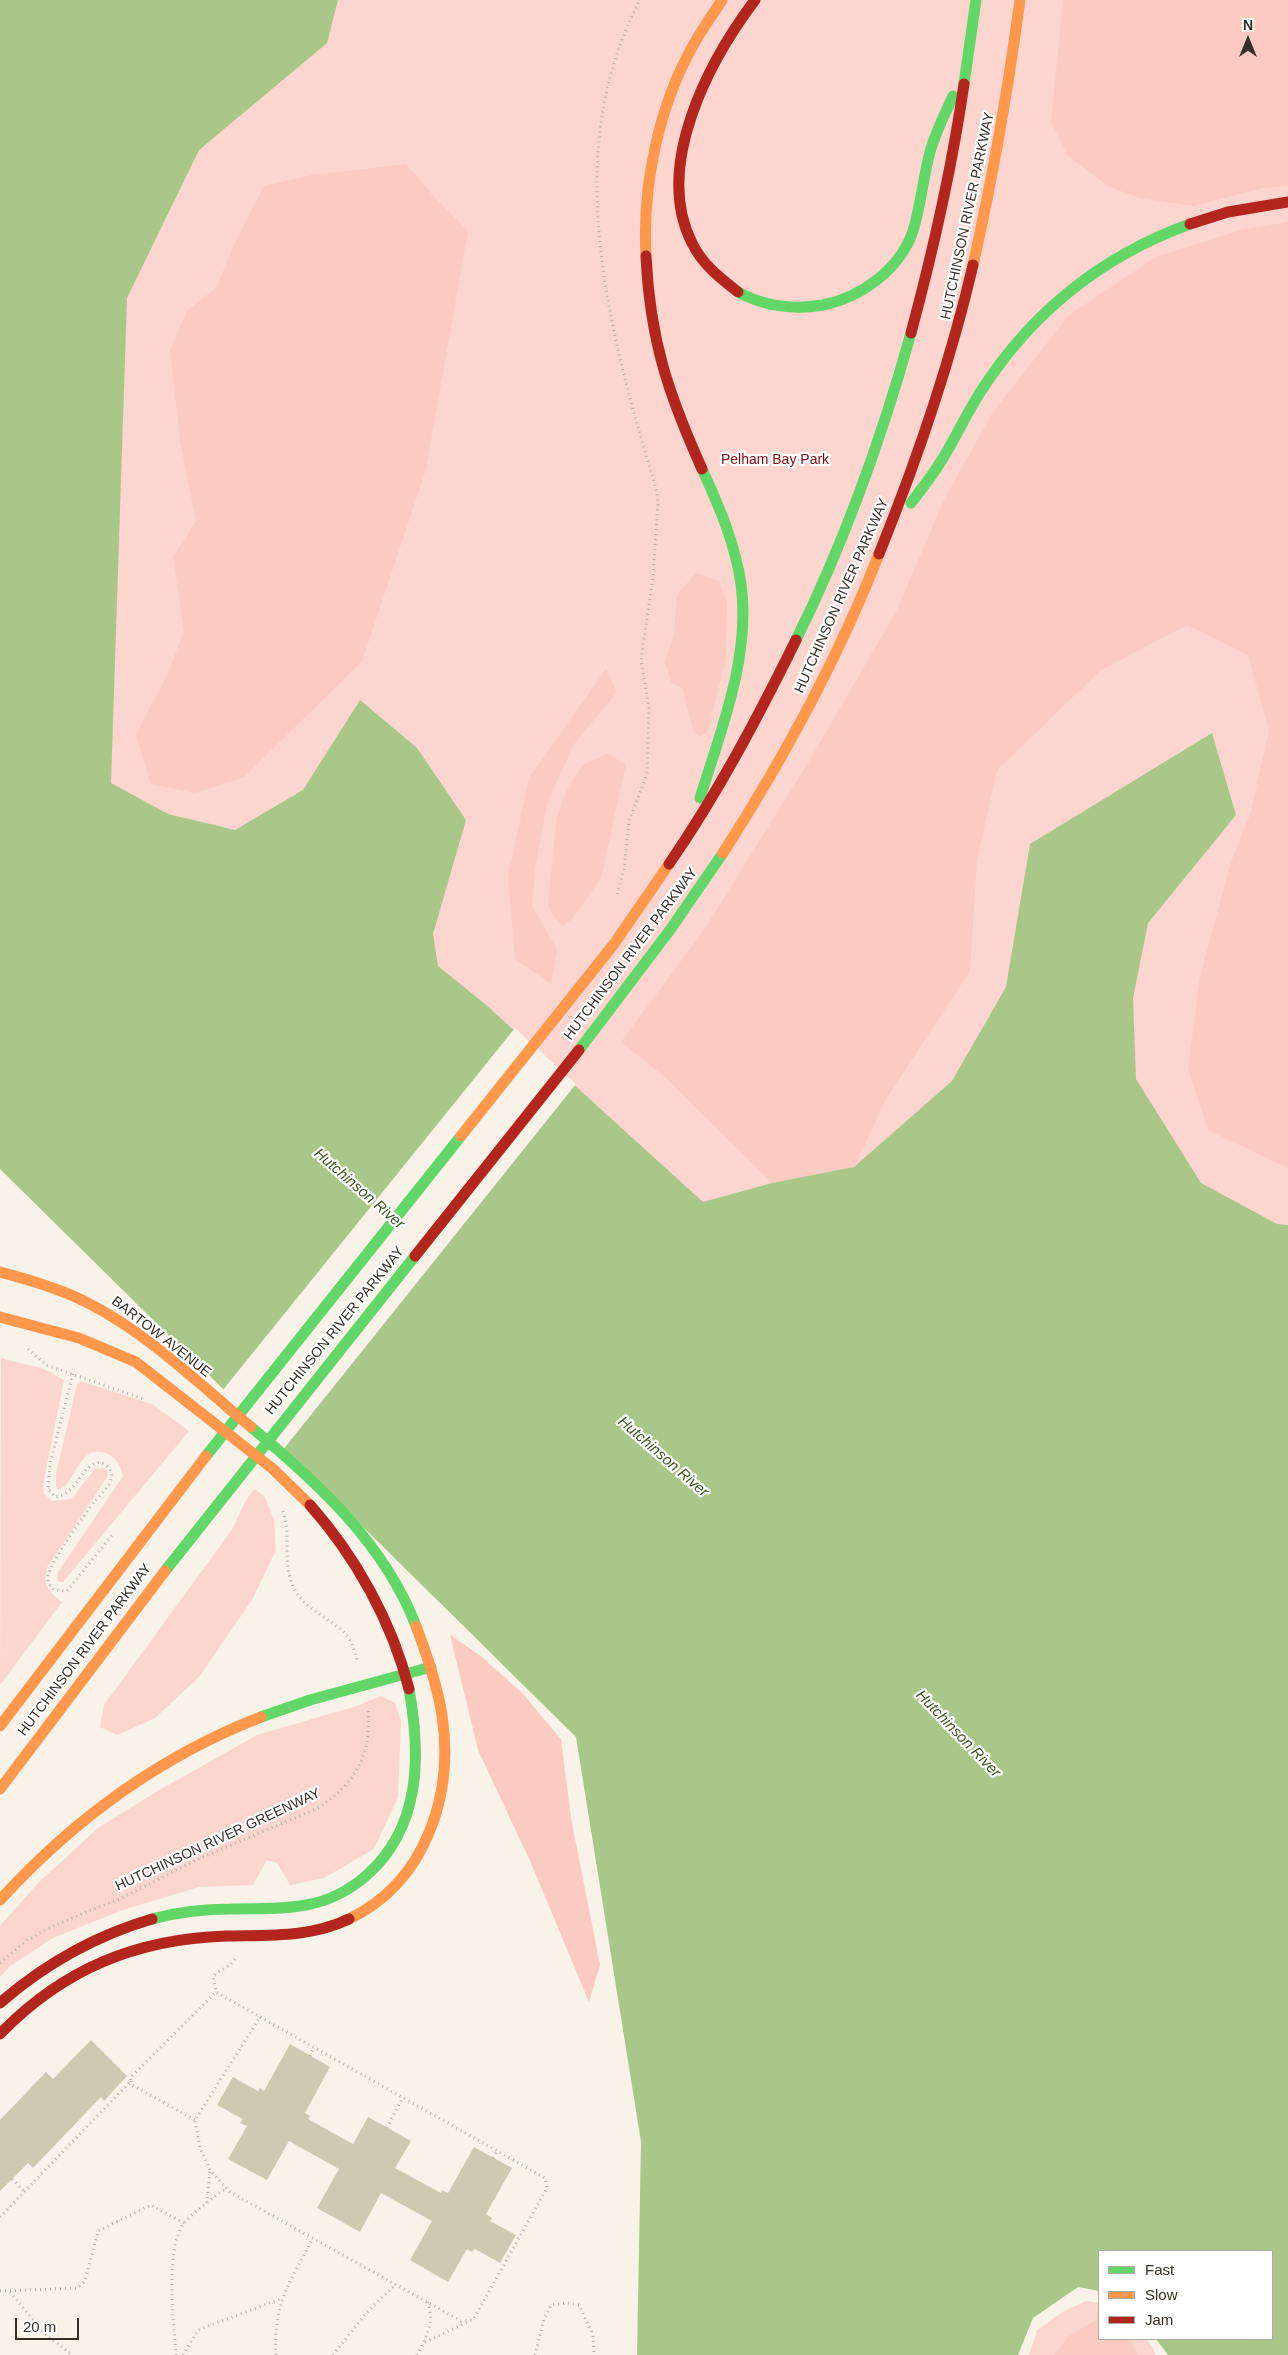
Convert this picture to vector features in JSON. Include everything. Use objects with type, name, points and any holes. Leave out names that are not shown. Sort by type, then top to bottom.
[{"type":"main road","points":[[688,837],[734,680],[741,644],[742,599],[732,542],[671,396],[656,347],[647,291],[646,226],[652,171],[666,115],[692,47],[722,0]]},
{"type":"main road","points":[[755,0],[735,29],[706,82],[684,145],[680,162],[678,194],[682,217],[690,241],[707,266],[727,286],[762,304],[797,309],[818,307],[842,301],[874,284],[893,265],[911,236],[930,150],[968,60]]},
{"type":"main road","name":"HUTCHINSON RIVER PARKWAY","points":[[0,1726],[179,1490],[571,1000],[645,902],[688,837],[748,734],[790,653],[829,566],[873,453],[908,348],[932,257],[951,171],[976,0]]},
{"type":"main road","name":"HUTCHINSON RIVER PARKWAY","points":[[0,1789],[209,1512],[607,1015],[675,925],[738,830],[783,754],[838,648],[888,537],[925,437],[969,290],[1003,128],[1020,0]]},
{"type":"main road","points":[[888,537],[946,453],[965,416],[987,382],[1028,331],[1071,288],[1109,263],[1186,226],[1237,210],[1288,202]]},
{"type":"main road","name":"BARTOW AVENUE","points":[[0,1272],[60,1290],[116,1318],[240,1419],[326,1494],[370,1544],[405,1598],[422,1638],[431,1667],[443,1730],[443,1784],[430,1832],[405,1875],[382,1898],[352,1918],[334,1926],[299,1935],[204,1937],[161,1943],[98,1963],[41,1995],[0,2034]]},
{"type":"main road","points":[[0,1317],[95,1342],[126,1356],[153,1375],[294,1487],[321,1517],[380,1606],[398,1646],[413,1710],[416,1740],[416,1774],[407,1819],[394,1844],[374,1869],[335,1897],[304,1907],[287,1910],[196,1911],[157,1917],[120,1928],[83,1944],[48,1964],[17,1987],[0,2003]]},
{"type":"main road","points":[[0,1900],[38,1857],[110,1797],[158,1767],[212,1737],[251,1720],[303,1702],[431,1667]]},
{"type":"path","points":[[621,884],[629,821],[647,774],[649,708],[641,660],[654,569],[658,503],[657,492],[626,386],[618,348],[602,255],[597,177],[604,98],[618,47],[640,0]]},
{"type":"path","points":[[36,1357],[46,1366],[151,1401]]},
{"type":"path","points":[[73,1374],[50,1464],[48,1489],[55,1497],[62,1496],[70,1490],[86,1468],[93,1463],[100,1462],[107,1466],[112,1473],[112,1480],[87,1511],[56,1560],[48,1576],[48,1583],[54,1590],[67,1591],[116,1529]]},
{"type":"path","name":"HUTCHINSON RIVER GREENWAY","points":[[0,1963],[27,1940],[48,1928],[124,1897],[196,1860],[318,1808],[350,1782],[363,1759],[368,1744],[369,1719],[364,1685],[347,1636],[331,1622],[312,1610],[296,1592],[291,1582],[286,1561],[287,1530],[282,1508]]},
{"type":"path","points":[[235,1936],[235,1958],[232,1964],[216,1973],[213,1977],[216,1992],[545,2178],[547,2188],[473,2320],[425,2342]]},
{"type":"path","points":[[0,2217],[131,2081],[130,2078],[216,1992]]},
{"type":"path","points":[[260,2017],[195,2120],[200,2148],[210,2170],[230,2192],[461,2321],[473,2320]]},
{"type":"path","points":[[310,2056],[314,2047]]},
{"type":"path","points":[[131,2081],[132,2085],[195,2120]]},
{"type":"path","points":[[387,2128],[403,2097]]},
{"type":"path","points":[[493,2158],[497,2150]]},
{"type":"path","points":[[207,2204],[210,2170]]},
{"type":"path","points":[[12,2179],[24,2191]]},
{"type":"path","points":[[176,2355],[172,2289],[173,2250],[184,2223],[226,2188]]},
{"type":"path","points":[[0,2290],[10,2292],[77,2288],[85,2280],[98,2231],[151,2205],[184,2223]]},
{"type":"path","points":[[276,2355],[274,2332],[280,2299],[313,2238]]},
{"type":"path","points":[[333,2355],[367,2312],[396,2284]]},
{"type":"path","points":[[10,2292],[44,2334],[72,2355]]},
{"type":"path","points":[[183,2355],[198,2330],[280,2299]]},
{"type":"path","points":[[417,2355],[425,2342],[431,2322],[431,2309],[427,2302]]},
{"type":"path","points":[[535,2355],[544,2319],[551,2305],[568,2302],[579,2305],[594,2335],[594,2355]]},
{"type":"green space","name":"Pelham Bay Park","points":[[0,0],[1288,0],[1288,1943],[391,1090],[0,675]]},
{"type":"green space","points":[[1,1358],[44,1369],[64,1380],[43,1485],[44,1494],[52,1501],[71,1499],[95,1469],[104,1468],[107,1471],[107,1477],[48,1566],[46,1582],[53,1595],[62,1602],[0,1685]]},
{"type":"green space","points":[[80,1381],[152,1404],[189,1431],[63,1582],[59,1582],[58,1572],[123,1476],[119,1465],[112,1456],[96,1452],[89,1454],[83,1459],[65,1486],[58,1490],[56,1486],[56,1474],[77,1385]]},
{"type":"green space","points":[[255,1489],[265,1497],[274,1520],[276,1550],[252,1600],[199,1677],[155,1718],[117,1735],[100,1727],[104,1705],[231,1531],[245,1503]]},
{"type":"green space","points":[[381,1696],[395,1703],[401,1721],[398,1797],[374,1849],[324,1878],[290,1885],[277,1863],[267,1860],[253,1885],[199,1887],[120,1911],[53,1938],[10,1966],[0,1977],[0,1926],[38,1883],[98,1828],[156,1792],[257,1735],[357,1706]]},
{"type":"green space","points":[[1086,2301],[1098,2303],[1098,2340],[1147,2340],[1156,2355],[1029,2355],[1037,2330],[1064,2311]]},
{"type":"shaded area","points":[[1063,0],[1288,0],[1288,186],[1263,188],[1193,206],[1139,198],[1108,186],[1068,156],[1051,122]]},
{"type":"shaded area","points":[[406,164],[435,198],[468,231],[426,469],[362,661],[244,777],[195,793],[151,784],[136,735],[168,673],[184,631],[173,557],[196,521],[180,441],[170,351],[187,311],[217,287],[234,244],[264,186],[312,175]]},
{"type":"shaded area","points":[[1288,222],[1288,1168],[1208,1130],[1188,1068],[1200,977],[1231,862],[1251,812],[1269,730],[1248,655],[1187,625],[1101,670],[997,770],[977,860],[970,971],[886,1099],[854,1167],[772,1183],[665,1077],[621,1042],[704,930],[808,763],[896,612],[944,500],[993,412],[1069,315],[1156,257],[1241,230]]},
{"type":"shaded area","points":[[696,573],[719,581],[727,603],[726,658],[708,731],[700,737],[693,731],[683,689],[671,682],[665,661],[674,636],[677,595]]},
{"type":"shaded area","points":[[606,669],[617,692],[574,744],[547,803],[535,869],[532,906],[557,949],[551,984],[515,959],[508,877],[529,778]]},
{"type":"shaded area","points":[[607,754],[626,764],[601,878],[572,919],[562,926],[552,914],[548,903],[557,817],[568,787],[584,764]]},
{"type":"shaded area","points":[[450,1635],[481,1656],[523,1694],[561,1739],[571,1818],[600,1965],[589,2002],[531,1863],[478,1750]]},
{"type":"shaded area","points":[[1098,2319],[1098,2340],[1130,2340],[1138,2355],[1054,2355],[1069,2336]]},
{"type":"water","name":"Hutchinson River","points":[[0,0],[338,0],[327,43],[199,150],[127,298],[111,783],[168,814],[235,830],[303,790],[360,700],[417,748],[466,820],[433,934],[438,966],[485,1004],[703,1202],[772,1183],[854,1167],[952,1081],[1006,987],[1030,844],[1212,733],[1236,815],[1148,923],[1133,998],[1136,1079],[1201,1183],[1277,1224],[1288,1225],[1288,2355],[1168,2355],[1157,2340],[1273,2340],[1273,2250],[1098,2250],[1098,2291],[1078,2287],[1033,2318],[1018,2355],[637,2355],[641,2142],[576,1737],[0,1169]]},
{"type":"pier","points":[[515,1028],[576,1084],[282,1451],[222,1391]]},
{"type":"building","points":[[91,2040],[127,2076],[104,2101],[101,2097],[33,2168],[28,2163],[0,2191],[0,2120],[46,2072],[53,2079]]},
{"type":"building","points":[[290,2044],[330,2067],[305,2113],[310,2116],[308,2119],[353,2144],[368,2117],[411,2141],[395,2168],[441,2193],[442,2190],[448,2193],[474,2147],[512,2168],[486,2214],[492,2218],[490,2221],[516,2235],[500,2263],[475,2249],[472,2252],[467,2249],[448,2282],[410,2260],[432,2221],[381,2193],[360,2232],[317,2208],[339,2169],[289,2141],[267,2180],[228,2159],[247,2126],[240,2123],[243,2119],[217,2105],[233,2077],[258,2091],[260,2088],[264,2091]]},
{"type":"traffic: fast","points":[[964,84],[976,0]]},
{"type":"traffic: fast","points":[[738,292],[758,301],[779,306],[823,305],[838,301],[865,288],[889,269],[907,245],[913,231],[932,145],[953,96]]},
{"type":"traffic: fast","points":[[911,503],[938,466],[976,399],[1001,362],[1046,312],[1072,290],[1127,252],[1190,224]]},
{"type":"traffic: fast","points":[[796,640],[830,566],[861,489],[888,411],[911,333]]},
{"type":"traffic: fast","points":[[700,798],[732,692],[742,638],[743,611],[741,584],[731,539],[702,469]]},
{"type":"traffic: fast","points":[[579,1050],[670,930],[723,853]]},
{"type":"traffic: fast","points":[[206,1456],[461,1136]]},
{"type":"traffic: fast","points":[[165,1571],[415,1256]]},
{"type":"traffic: fast","points":[[251,1427],[300,1470],[347,1516],[386,1568],[403,1596],[416,1626]]},
{"type":"traffic: fast","points":[[261,1717],[310,1700],[431,1667]]},
{"type":"traffic: fast","points":[[152,1919],[201,1910],[297,1907],[323,1901],[339,1894],[367,1875],[385,1856],[398,1835],[407,1813],[413,1789],[415,1740],[409,1689]]},
{"type":"traffic: slow","points":[[646,256],[645,229],[650,173],[663,118],[682,66],[722,0]]},
{"type":"traffic: slow","points":[[973,265],[999,133],[1020,0]]},
{"type":"traffic: slow","points":[[723,853],[767,781],[828,670],[879,554]]},
{"type":"traffic: slow","points":[[461,1136],[614,944],[669,864]]},
{"type":"traffic: slow","points":[[0,1272],[57,1289],[112,1316],[154,1345],[251,1427]]},
{"type":"traffic: slow","points":[[0,1317],[79,1338],[136,1362],[273,1469],[310,1505]]},
{"type":"traffic: slow","points":[[0,1726],[206,1456]]},
{"type":"traffic: slow","points":[[0,1789],[165,1571]]},
{"type":"traffic: slow","points":[[349,1919],[376,1903],[398,1883],[415,1859],[429,1833],[438,1805],[445,1745],[442,1715],[431,1670],[416,1626]]},
{"type":"traffic: slow","points":[[0,1900],[58,1843],[120,1793],[187,1751],[261,1717]]},
{"type":"traffic: jam","points":[[738,292],[718,276],[696,251],[682,213],[679,181],[683,148],[692,116],[705,83],[720,53],[755,0]]},
{"type":"traffic: jam","points":[[911,333],[941,209],[954,147],[964,84]]},
{"type":"traffic: jam","points":[[1190,224],[1228,212],[1288,202]]},
{"type":"traffic: jam","points":[[646,256],[652,314],[663,366],[679,415],[702,469]]},
{"type":"traffic: jam","points":[[879,554],[932,411],[954,339],[973,265]]},
{"type":"traffic: jam","points":[[669,864],[737,754],[796,640]]},
{"type":"traffic: jam","points":[[415,1256],[579,1050]]},
{"type":"traffic: jam","points":[[310,1505],[342,1546],[370,1591],[393,1639],[409,1689]]},
{"type":"traffic: jam","points":[[0,2003],[35,1975],[72,1952],[110,1934],[152,1919]]},
{"type":"traffic: jam","points":[[0,2034],[24,2011],[75,1975],[132,1951],[162,1943],[193,1938],[289,1934],[319,1930],[349,1919]]}]
